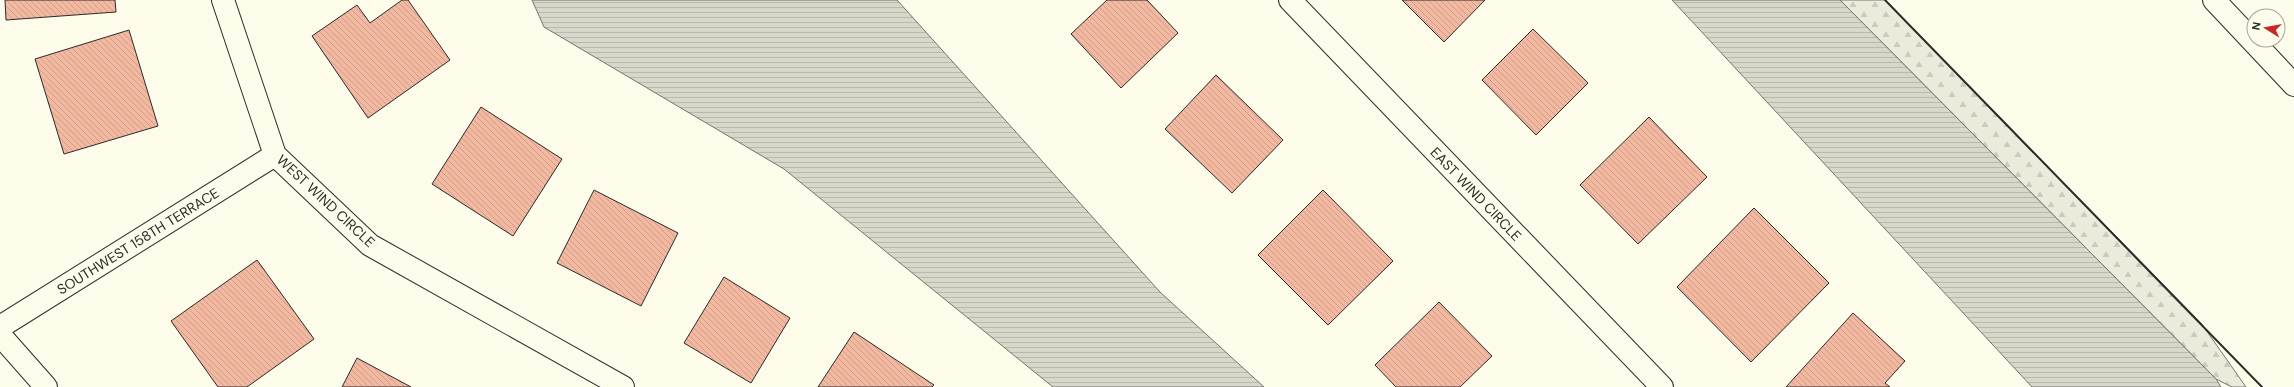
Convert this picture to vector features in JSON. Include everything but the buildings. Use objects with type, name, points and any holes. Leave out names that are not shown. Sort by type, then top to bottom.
[{"type":"main road","name":"WEST WIND CIRCLE","points":[[223,0],[275,155],[370,245],[623,387]]},
{"type":"main road","name":"EAST WIND CIRCLE","points":[[1290,0],[1662,387]]},
{"type":"main road","points":[[2214,0],[2294,85]]},
{"type":"main road","name":"SOUTHWEST 158TH TERRACE","points":[[0,327],[275,155]]},
{"type":"main road","points":[[0,335],[46,387]]},
{"type":"green space","points":[[1840,0],[1885,0],[2201,323],[2246,387],[2232,387],[2216,379]]},
{"type":"shaded area","points":[[532,0],[897,0],[1160,292],[1264,387],[1053,387],[784,169],[544,27]]},
{"type":"shaded area","points":[[1672,0],[1840,0],[2216,379],[2221,387],[2032,387]]},
{"type":"wall","points":[[1885,0],[2262,387]]}]
